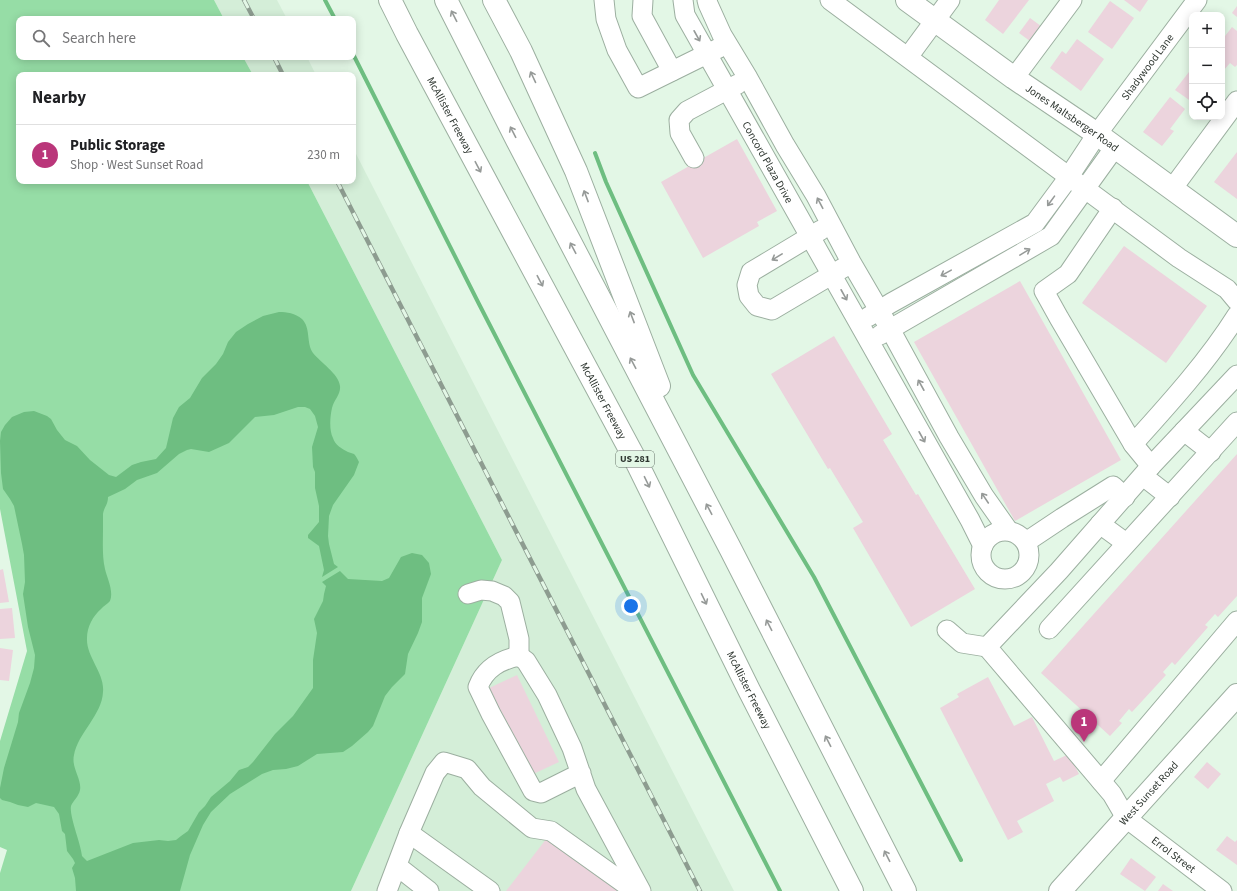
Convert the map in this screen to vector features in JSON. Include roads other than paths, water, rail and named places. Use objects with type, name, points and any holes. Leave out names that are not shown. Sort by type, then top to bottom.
[{"type":"main road","points":[[384,0],[406,34]]},
{"type":"main road","name":"McAllister Freeway","points":[[390,0],[406,34],[635,458],[749,690],[852,891]]},
{"type":"main road","points":[[446,0],[905,891]]},
{"type":"main road","points":[[494,0],[521,51],[576,171],[696,484]]},
{"type":"main road","name":"Jones Maltsberger Road","points":[[907,0],[1014,78],[1097,134],[1237,236]]},
{"type":"main road","name":"West Sunset Road","points":[[1060,891],[1237,695]]},
{"type":"street","points":[[604,0],[606,19],[617,50],[638,88],[727,44]]},
{"type":"street","points":[[643,0],[642,16],[672,71]]},
{"type":"street","name":"Concord Plaza Drive","points":[[683,0],[685,14],[970,520],[983,546]]},
{"type":"street","name":"Concord Plaza Drive","points":[[707,0],[727,44],[816,196],[852,264],[880,310],[949,437],[984,496],[1008,530]]},
{"type":"street","points":[[830,0],[1179,258],[1227,289],[1237,302]]},
{"type":"street","points":[[908,57],[950,0]]},
{"type":"street","points":[[1014,78],[1072,0]]},
{"type":"street","name":"Shadywood Lane","points":[[859,323],[1035,223],[1097,134],[1197,0]]},
{"type":"street","points":[[694,158],[680,132],[679,120],[687,111],[748,78]]},
{"type":"street","points":[[1172,189],[1237,101]]},
{"type":"street","points":[[869,342],[1051,236],[1115,147]]},
{"type":"street","points":[[1113,208],[1068,274],[1044,291],[1058,318],[1133,444],[1147,471],[1170,497]]},
{"type":"street","points":[[831,224],[751,272],[747,285],[749,296],[757,306],[772,310],[832,274],[852,264]]},
{"type":"street","points":[[982,253],[991,271]]},
{"type":"street","points":[[1133,444],[1221,340],[1237,315]]},
{"type":"street","points":[[987,648],[1059,571],[1184,431],[1236,379]]},
{"type":"street","points":[[1049,629],[1237,422]]},
{"type":"street","points":[[1184,431],[1210,452]]},
{"type":"street","points":[[1026,542],[1113,486],[1125,497]]},
{"type":"street","points":[[1100,524],[1126,543]]},
{"type":"street","points":[[1008,530],[1022,536],[1026,542],[1029,550],[1029,559],[1021,573],[1006,579],[998,578],[990,574],[985,568],[981,553],[987,539],[993,534],[1008,530]]},
{"type":"street","points":[[1059,571],[1082,591]]},
{"type":"street","points":[[468,594],[481,590],[492,590],[504,596],[510,602],[519,639],[519,656]]},
{"type":"street","points":[[1101,781],[1237,621]]},
{"type":"street","points":[[947,630],[962,643],[987,648],[1112,794],[1126,818]]},
{"type":"street","points":[[581,773],[541,793],[533,791],[478,687],[481,678],[495,665],[505,659],[519,656],[526,661],[547,695],[572,748],[589,794],[641,891]]},
{"type":"street","points":[[387,891],[409,833],[435,773],[444,762],[467,769],[482,787],[532,828],[551,831],[635,891]]},
{"type":"street","name":"Errol Street","points":[[1126,818],[1222,891]]},
{"type":"street","points":[[409,833],[490,891]]},
{"type":"street","points":[[396,866],[429,891]]},
{"type":"waterway","points":[[325,0],[333,16]]},
{"type":"waterway","points":[[356,60],[479,304],[780,891]]},
{"type":"waterway","points":[[595,153],[606,182],[693,375],[814,577],[961,860]]},
{"type":"railway","points":[[244,0],[252,16]]},
{"type":"railway","points":[[276,60],[282,72]]},
{"type":"railway","points":[[339,184],[700,891]]},
{"type":"place","name":"Public Storage","points":[[1084,742]]}]
